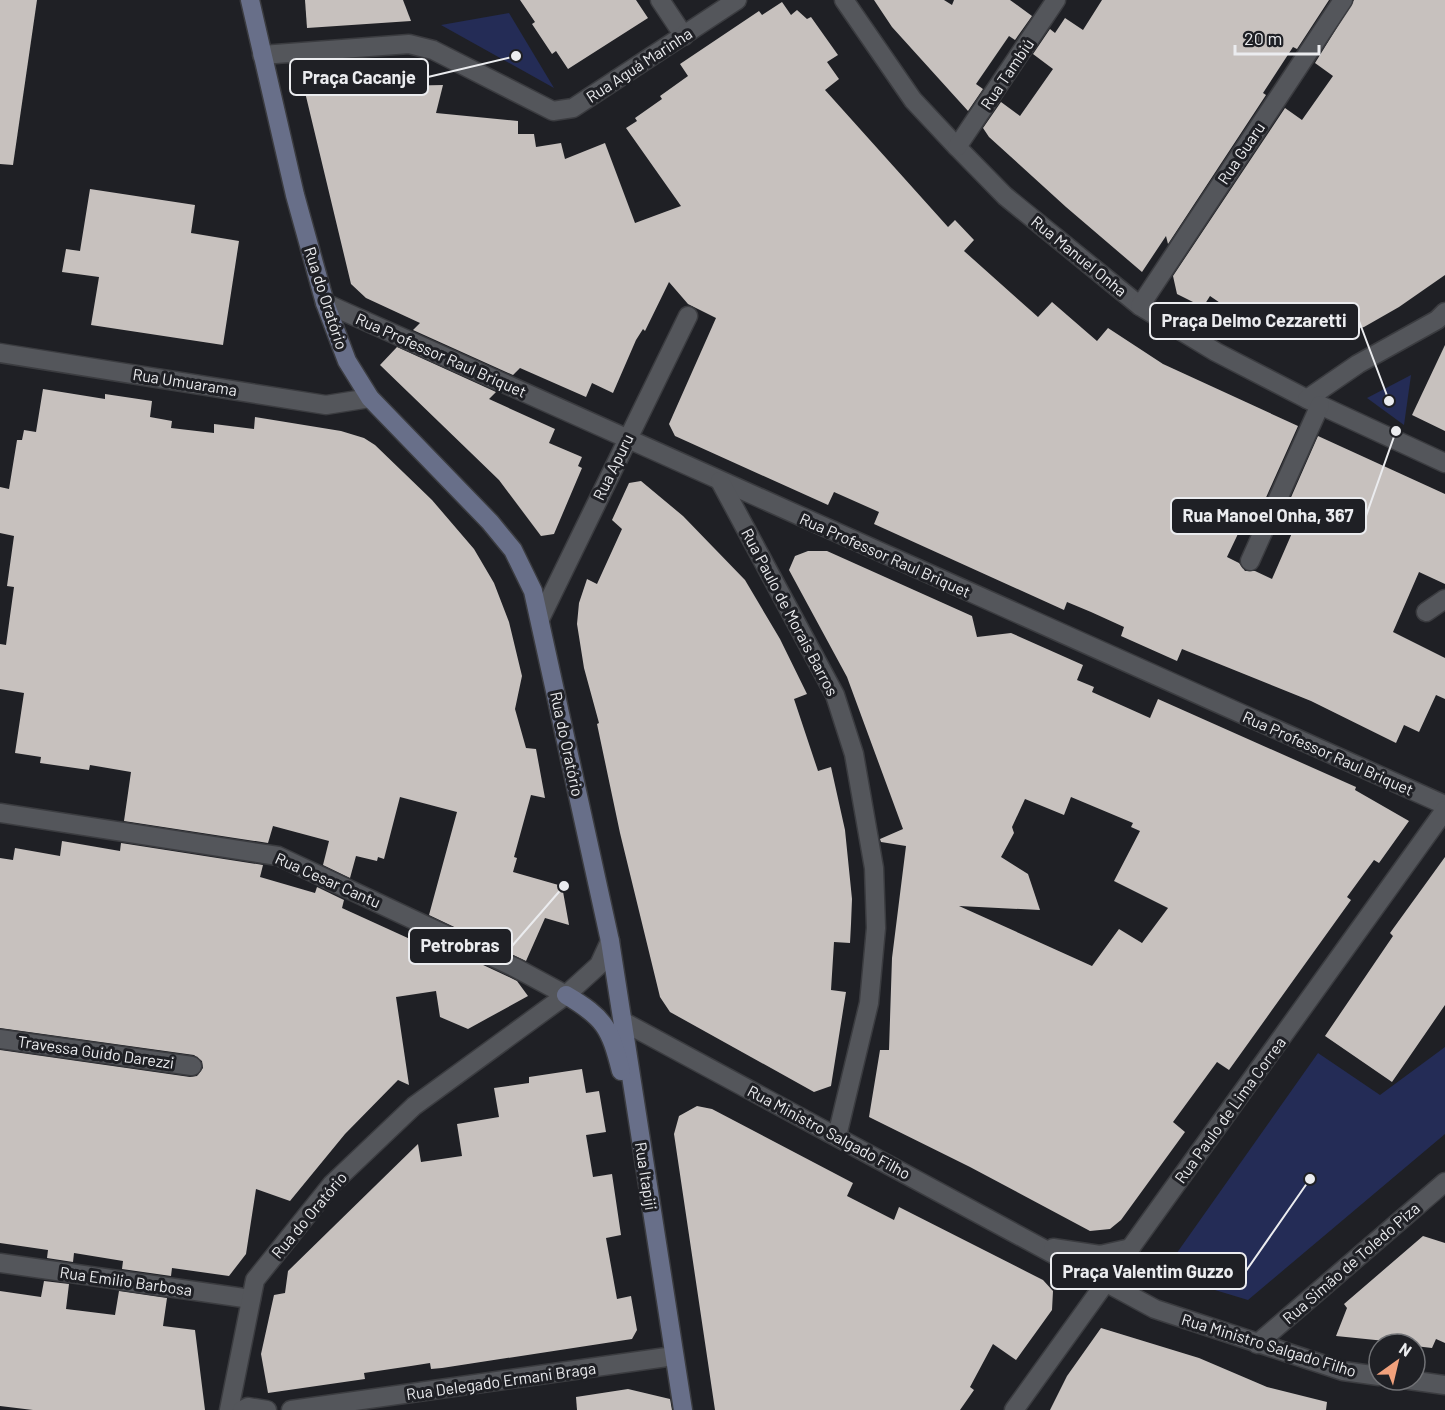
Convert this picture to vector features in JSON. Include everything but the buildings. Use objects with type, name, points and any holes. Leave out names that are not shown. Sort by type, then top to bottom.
[{"type":"street","name":"Rua do Oratório","points":[[229,1410],[255,1280],[332,1184],[414,1106],[566,995],[599,965],[610,941],[533,591],[513,550],[490,522],[370,398],[347,361],[325,303],[295,195],[250,0]]},
{"type":"street","points":[[660,0],[684,36]]},
{"type":"street","name":"Rua Aguá Marinha","points":[[262,56],[409,44],[433,50],[553,111],[573,108],[737,0]]},
{"type":"street","name":"Rua Manuel Onha","points":[[844,0],[913,100],[957,147],[1005,196],[1140,306],[1216,352],[1313,402],[1445,464]]},
{"type":"street","name":"Rua Tambiú","points":[[957,147],[1056,0]]},
{"type":"street","name":"Rua Guaru","points":[[1140,306],[1343,0]]},
{"type":"street","name":"Rua Professor Raul Briquet","points":[[325,303],[1445,808]]},
{"type":"street","points":[[1251,561],[1313,402],[1358,364],[1437,320],[1445,312]]},
{"type":"street","name":"Rua Apuru","points":[[540,619],[688,316]]},
{"type":"street","name":"Rua Umuarama","points":[[0,352],[326,405],[370,398]]},
{"type":"street","name":"Rua Paulo de Morais Barros","points":[[720,481],[835,695],[854,754],[874,868],[876,928],[869,1003],[837,1136]]},
{"type":"street","points":[[1426,612],[1445,599]]},
{"type":"street","name":"Rua Paulo de Lima Correa","points":[[1014,1410],[1445,808]]},
{"type":"street","name":"Rua Cesar Cantu","points":[[0,813],[278,856],[516,968],[566,995]]},
{"type":"street","name":"Rua Itapiji","points":[[610,941],[682,1410]]},
{"type":"street","points":[[566,995],[593,1011],[606,1025],[615,1048],[642,1151]]},
{"type":"street","name":"Rua Ministro Salgado Filho","points":[[624,1022],[1155,1309],[1343,1371],[1367,1374]]},
{"type":"street","name":"Travessa Guido Darezzi","points":[[0,1039],[192,1066]]},
{"type":"street","name":"Rua Simão de Toledo Piza","points":[[1257,1344],[1445,1182]]},
{"type":"street","name":"Rua Ministro Salgado Filho","points":[[1034,1244],[1074,1253],[1100,1255],[1131,1248]]},
{"type":"street","name":"Rua Emilio Barbosa","points":[[0,1263],[251,1299]]},
{"type":"street","name":"Rua Delegado Ermani Braga","points":[[291,1410],[323,1408],[674,1356]]},
{"type":"street","points":[[1427,1382],[1445,1385]]},
{"type":"street","points":[[242,1410],[248,1407],[267,1410]]},
{"type":"shaded area","points":[[509,13],[554,88],[441,25]]},
{"type":"shaded area","points":[[1411,375],[1404,425],[1367,398]]},
{"type":"shaded area","points":[[1445,1047],[1445,1134],[1248,1300],[1162,1274],[1318,1053],[1380,1095]]},
{"type":"place","name":"Praça Cacanje","points":[[516,56]]},
{"type":"place","name":"Praça Delmo Cezzaretti","points":[[1389,401]]},
{"type":"place","name":"Rua Manoel Onha, 367","points":[[1396,431]]},
{"type":"place","name":"Petrobras","points":[[564,886]]},
{"type":"place","name":"Praça Valentim Guzzo","points":[[1310,1179]]}]
